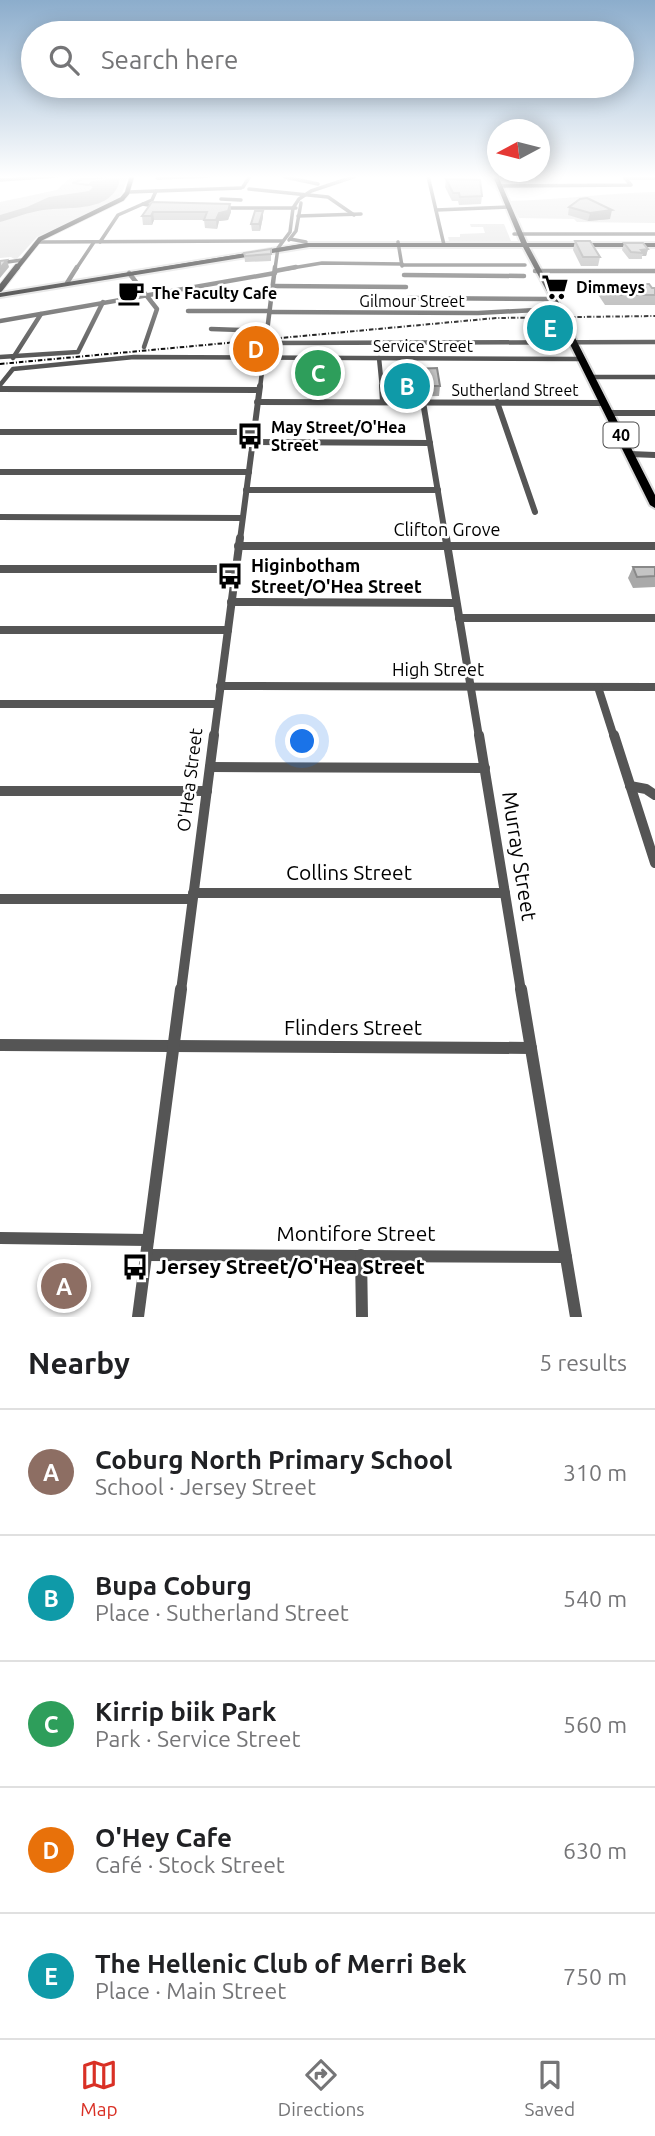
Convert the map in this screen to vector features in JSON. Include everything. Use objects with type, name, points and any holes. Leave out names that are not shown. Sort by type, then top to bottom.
[{"type":"highway","name":"40","points":[[519,237],[655,504]]},
{"type":"highway","points":[[0,295],[306,242],[655,245]]},
{"type":"highway","points":[[280,245],[398,243]]},
{"type":"highway","name":"40","points":[[538,271],[564,324]]},
{"type":"main road","points":[[0,289],[39,241],[49,237]]},
{"type":"street","points":[[51,237],[61,241]]},
{"type":"street","points":[[100,242],[103,237]]},
{"type":"street","points":[[175,237],[175,242]]},
{"type":"street","name":"O'Hea Street","points":[[138,1317],[269,312],[280,245],[286,237]]},
{"type":"street","points":[[442,237],[444,244]]},
{"type":"street","points":[[39,241],[280,245],[290,239],[306,242]]},
{"type":"street","points":[[67,283],[94,242]]},
{"type":"street","points":[[398,243],[411,313]]},
{"type":"street","points":[[0,264],[22,260]]},
{"type":"street","points":[[0,321],[322,263],[525,265]]},
{"type":"street","points":[[538,271],[655,271]]},
{"type":"street","points":[[129,273],[157,311],[144,347]]},
{"type":"street","points":[[404,275],[524,276]]},
{"type":"street","points":[[273,286],[406,287]]},
{"type":"street","points":[[408,298],[550,299]]},
{"type":"street","points":[[0,358],[78,352],[103,302]]},
{"type":"street","name":"Gilmour Street","points":[[188,310],[411,313],[555,309]]},
{"type":"street","points":[[13,358],[41,314]]},
{"type":"street","points":[[211,329],[268,331]]},
{"type":"street","points":[[267,343],[655,342]]},
{"type":"street","name":"Service Street","points":[[0,387],[13,369],[120,358],[582,359]]},
{"type":"street","points":[[379,359],[383,402]]},
{"type":"street","points":[[591,377],[655,377]]},
{"type":"street","points":[[0,387],[259,390]]},
{"type":"street","name":"Sutherland Street","points":[[257,402],[604,402]]},
{"type":"street","name":"Murray Street","points":[[423,402],[576,1317]]},
{"type":"street","points":[[497,402],[534,512]]},
{"type":"street","points":[[609,413],[655,413]]},
{"type":"street","points":[[0,432],[254,432]]},
{"type":"street","points":[[252,442],[430,443]]},
{"type":"street","points":[[630,454],[655,455]]},
{"type":"street","points":[[0,472],[248,472]]},
{"type":"street","points":[[246,490],[438,490]]},
{"type":"street","points":[[0,517],[242,517]]},
{"type":"street","name":"Clifton Grove","points":[[238,546],[655,546]]},
{"type":"street","points":[[0,569],[235,569]]},
{"type":"street","points":[[231,602],[456,603]]},
{"type":"street","points":[[459,618],[655,618]]},
{"type":"street","points":[[0,631],[228,631]]},
{"type":"street","name":"High Street","points":[[220,686],[655,687]]},
{"type":"street","points":[[598,687],[655,863]]},
{"type":"street","points":[[0,704],[218,704]]},
{"type":"street","points":[[210,767],[485,768]]},
{"type":"street","points":[[630,786],[646,789],[655,795]]},
{"type":"street","points":[[0,791],[206,791]]},
{"type":"street","name":"Collins Street","points":[[0,899],[505,893]]},
{"type":"street","name":"Flinders Street","points":[[0,1045],[531,1048]]},
{"type":"street","name":"Montifore Street","points":[[0,1238],[147,1248],[361,1255],[566,1257]]},
{"type":"street","points":[[361,1255],[362,1317]]},
{"type":"shaded area","points":[[0,237],[37,237],[16,260],[11,257],[0,258]]},
{"type":"shaded area","points":[[448,237],[510,237],[511,241],[449,241]]},
{"type":"building","points":[[575,241],[590,241],[600,257],[583,257]]},
{"type":"building","points":[[624,243],[643,243],[648,249],[641,250],[644,253],[631,252]]},
{"type":"building","points":[[271,249],[271,254],[245,256],[244,253]]},
{"type":"building","points":[[600,284],[649,284],[655,288],[655,295],[607,295]]},
{"type":"building","points":[[437,368],[440,386],[391,386],[390,370]]},
{"type":"building","points":[[633,567],[655,567],[655,576],[637,577]]},
{"type":"tram line","points":[[0,295],[307,244],[655,245]]},
{"type":"railway","points":[[0,364],[496,318],[655,316]]},
{"type":"place","name":"Dimmeys","points":[[555,287]]},
{"type":"place","name":"The Faculty Cafe","points":[[131,293]]},
{"type":"place","name":"The Hellenic Club of Merri Bek","points":[[550,328]]},
{"type":"place","name":"O'Hey Cafe","points":[[256,349]]},
{"type":"place","name":"Kirrip biik Park","points":[[318,373]]},
{"type":"place","name":"Bupa Coburg","points":[[407,386]]},
{"type":"place","name":"May Street/O'Hea Street","points":[[250,436]]},
{"type":"place","name":"Higinbotham Street/O'Hea Street","points":[[230,576]]},
{"type":"place","name":"Jersey Street/O'Hea Street","points":[[135,1267]]},
{"type":"place","name":"Coburg North Primary School","points":[[64,1286]]}]
